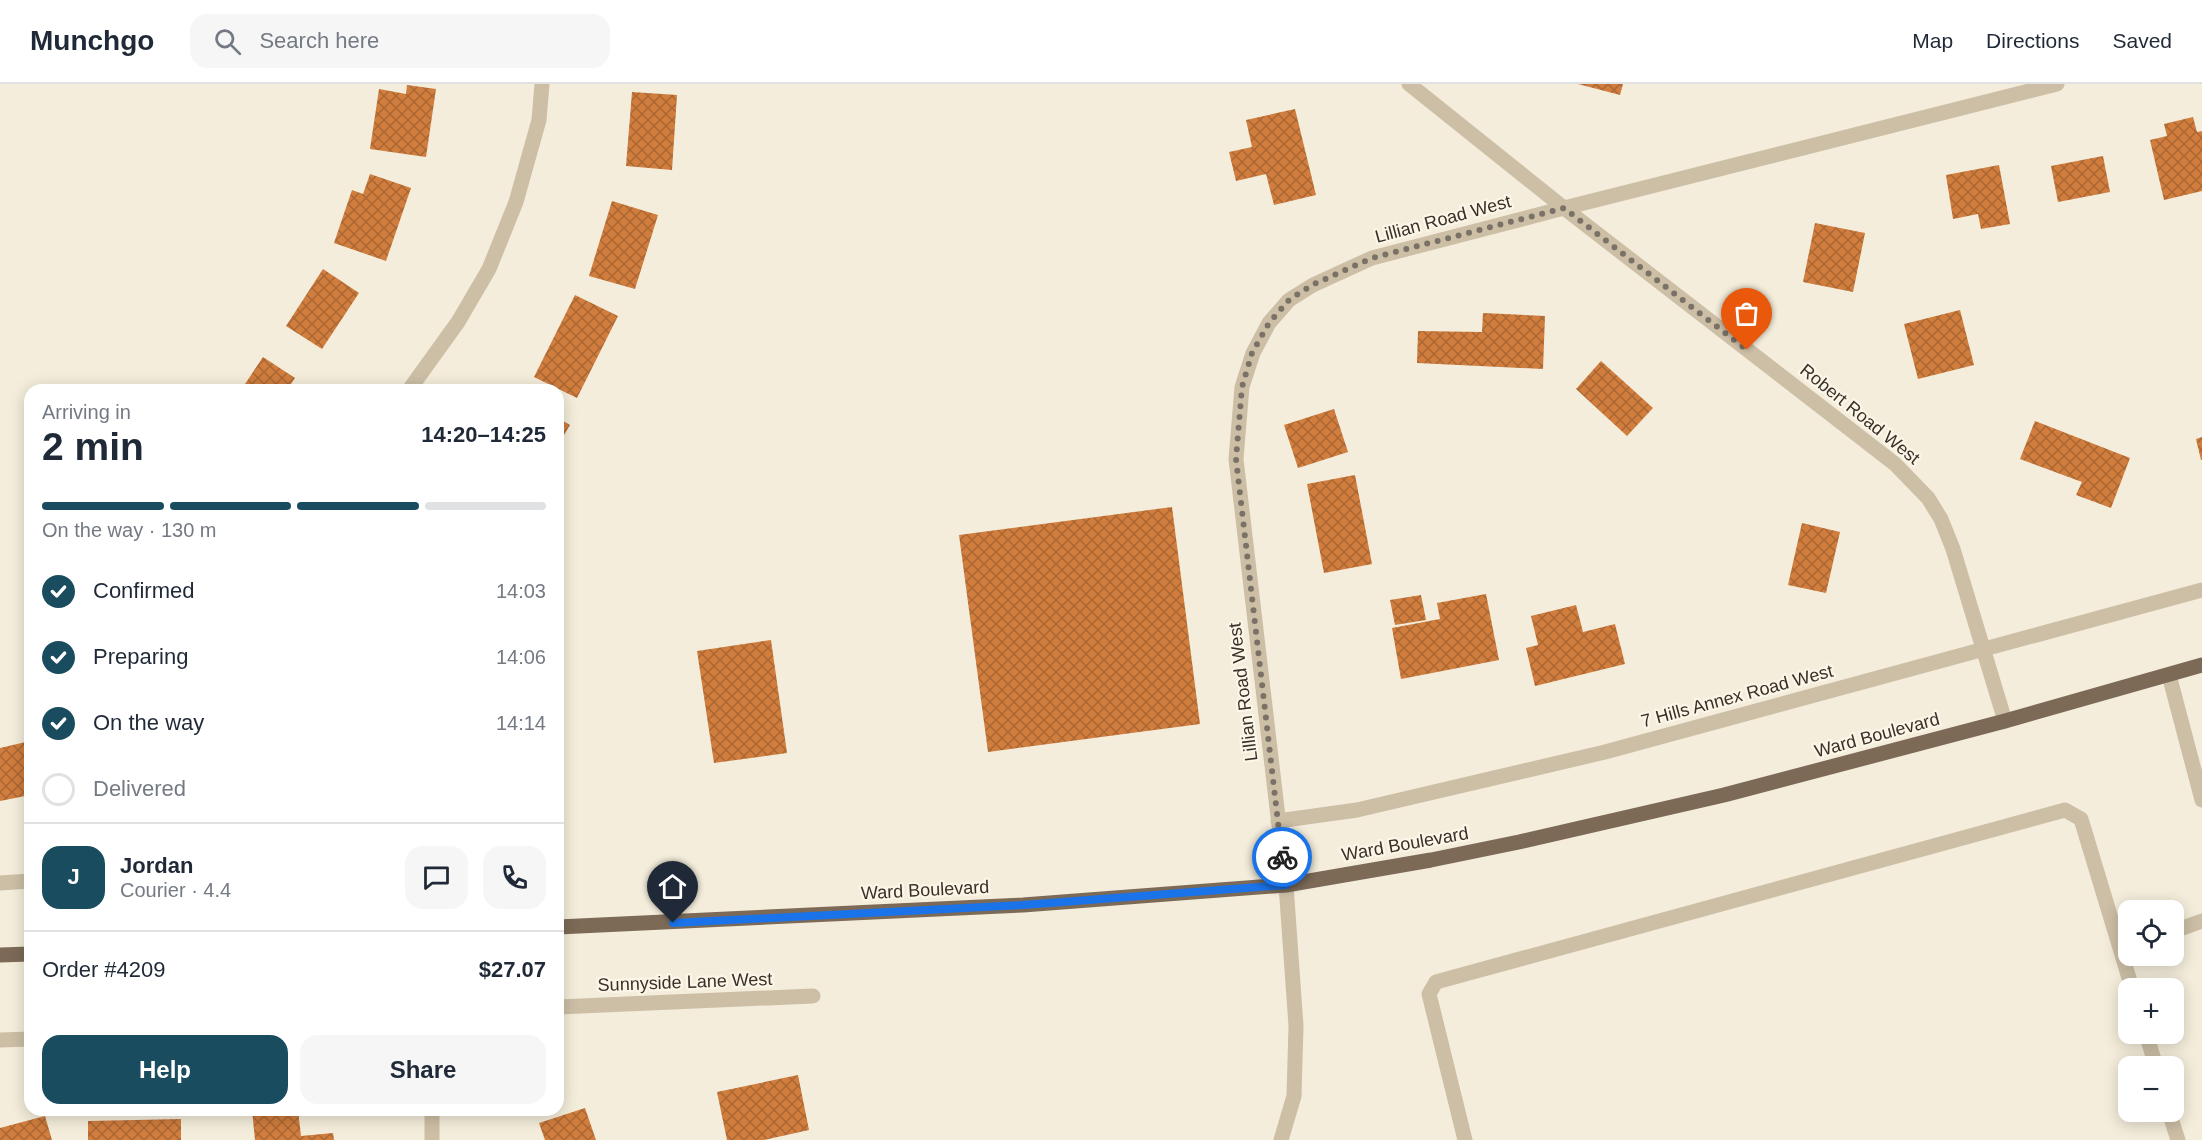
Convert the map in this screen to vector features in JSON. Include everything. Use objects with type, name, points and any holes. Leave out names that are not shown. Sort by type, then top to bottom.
[{"type":"main road","name":"Ward Boulevard","points":[[564,927],[1023,905],[1286,885],[1530,840],[1724,795],[2004,721],[2202,665]]},
{"type":"main road","points":[[0,955],[24,954]]},
{"type":"street","points":[[413,384],[458,322],[489,269],[516,202],[539,120],[542,84]]},
{"type":"street","name":"Robert Road West","points":[[1409,84],[1564,208],[1894,464],[1928,498],[1941,519],[1953,549],[2004,721]]},
{"type":"street","name":"Lillian Road West","points":[[1282,1140],[1294,1096],[1296,1026],[1286,885],[1236,459],[1242,387],[1252,353],[1269,323],[1289,300],[1312,285],[1372,258],[2057,84]]},
{"type":"street","name":"7 Hills Annex Road West","points":[[1278,822],[1358,810],[1605,752],[2202,590]]},
{"type":"street","points":[[2169,675],[2202,800]]},
{"type":"street","points":[[1465,1140],[1429,994],[1436,982],[2065,810],[2081,819],[2118,928]]},
{"type":"street","points":[[0,883],[24,881]]},
{"type":"street","points":[[2184,927],[2202,921]]},
{"type":"street","name":"Sunnyside Lane West","points":[[564,1007],[813,996]]},
{"type":"street","points":[[0,1040],[24,1039]]},
{"type":"street","points":[[432,1116],[432,1140]]},
{"type":"street","points":[[2172,1122],[2178,1140]]},
{"type":"building","points":[[1578,84],[1623,84],[1620,95]]},
{"type":"building","points":[[407,85],[436,89],[426,157],[370,149],[379,89],[406,94]]},
{"type":"building","points":[[632,92],[677,95],[672,170],[626,166]]},
{"type":"building","points":[[1295,109],[1316,195],[1274,205],[1266,174],[1236,181],[1229,152],[1252,147],[1246,120]]},
{"type":"building","points":[[2193,117],[2197,132],[2202,131],[2202,191],[2164,200],[2150,140],[2167,136],[2164,124]]},
{"type":"building","points":[[2103,156],[2110,192],[2058,202],[2051,166]]},
{"type":"building","points":[[1999,165],[2010,224],[1981,229],[1978,214],[1953,219],[1946,175]]},
{"type":"building","points":[[370,174],[411,188],[386,261],[334,243],[352,190],[363,194]]},
{"type":"building","points":[[612,201],[658,215],[635,289],[589,276]]},
{"type":"building","points":[[1815,223],[1865,233],[1853,292],[1803,282]]},
{"type":"building","points":[[323,269],[359,293],[322,349],[286,326]]},
{"type":"building","points":[[575,295],[618,316],[577,398],[564,392],[564,384],[548,384],[534,377]]},
{"type":"building","points":[[1960,310],[1974,365],[1918,379],[1904,324]]},
{"type":"building","points":[[1483,313],[1545,316],[1543,369],[1417,363],[1418,331],[1482,332]]},
{"type":"building","points":[[263,357],[295,378],[291,384],[245,384]]},
{"type":"building","points":[[1601,361],[1653,408],[1627,436],[1576,389]]},
{"type":"building","points":[[1334,409],[1348,452],[1298,468],[1284,425]]},
{"type":"building","points":[[2035,421],[2130,458],[2111,508],[2076,495],[2082,482],[2020,459]]},
{"type":"building","points":[[564,422],[570,425],[564,435]]},
{"type":"building","points":[[2202,437],[2202,460],[2201,460],[2196,439]]},
{"type":"building","points":[[1355,475],[1372,564],[1324,573],[1307,484]]},
{"type":"building","points":[[1172,507],[1200,724],[988,752],[959,535]]},
{"type":"building","points":[[1802,523],[1840,532],[1826,593],[1788,585]]},
{"type":"building","points":[[1486,594],[1499,660],[1401,679],[1392,628],[1440,619],[1437,603]]},
{"type":"building","points":[[1421,595],[1426,620],[1395,625],[1390,600]]},
{"type":"building","points":[[1576,605],[1583,632],[1615,624],[1625,664],[1535,686],[1526,648],[1538,645],[1531,616]]},
{"type":"building","points":[[771,640],[787,753],[714,763],[697,651]]},
{"type":"building","points":[[24,742],[24,796],[0,801],[0,748]]},
{"type":"building","points":[[798,1075],[809,1130],[764,1140],[727,1140],[717,1092]]},
{"type":"building","points":[[585,1108],[596,1140],[545,1140],[539,1123]]},
{"type":"building","points":[[45,1116],[52,1140],[0,1140],[0,1128]]},
{"type":"building","points":[[253,1116],[299,1116],[301,1136],[333,1133],[334,1140],[255,1140]]},
{"type":"building","points":[[181,1119],[181,1140],[88,1140],[88,1121]]},
{"type":"way so far","points":[[1282,857],[1236,459],[1242,387],[1252,353],[1269,323],[1289,300],[1312,285],[1372,258],[1564,208],[1747,350]]},
{"type":"route","points":[[673,923],[1023,905],[1286,885],[1282,857]]}]
